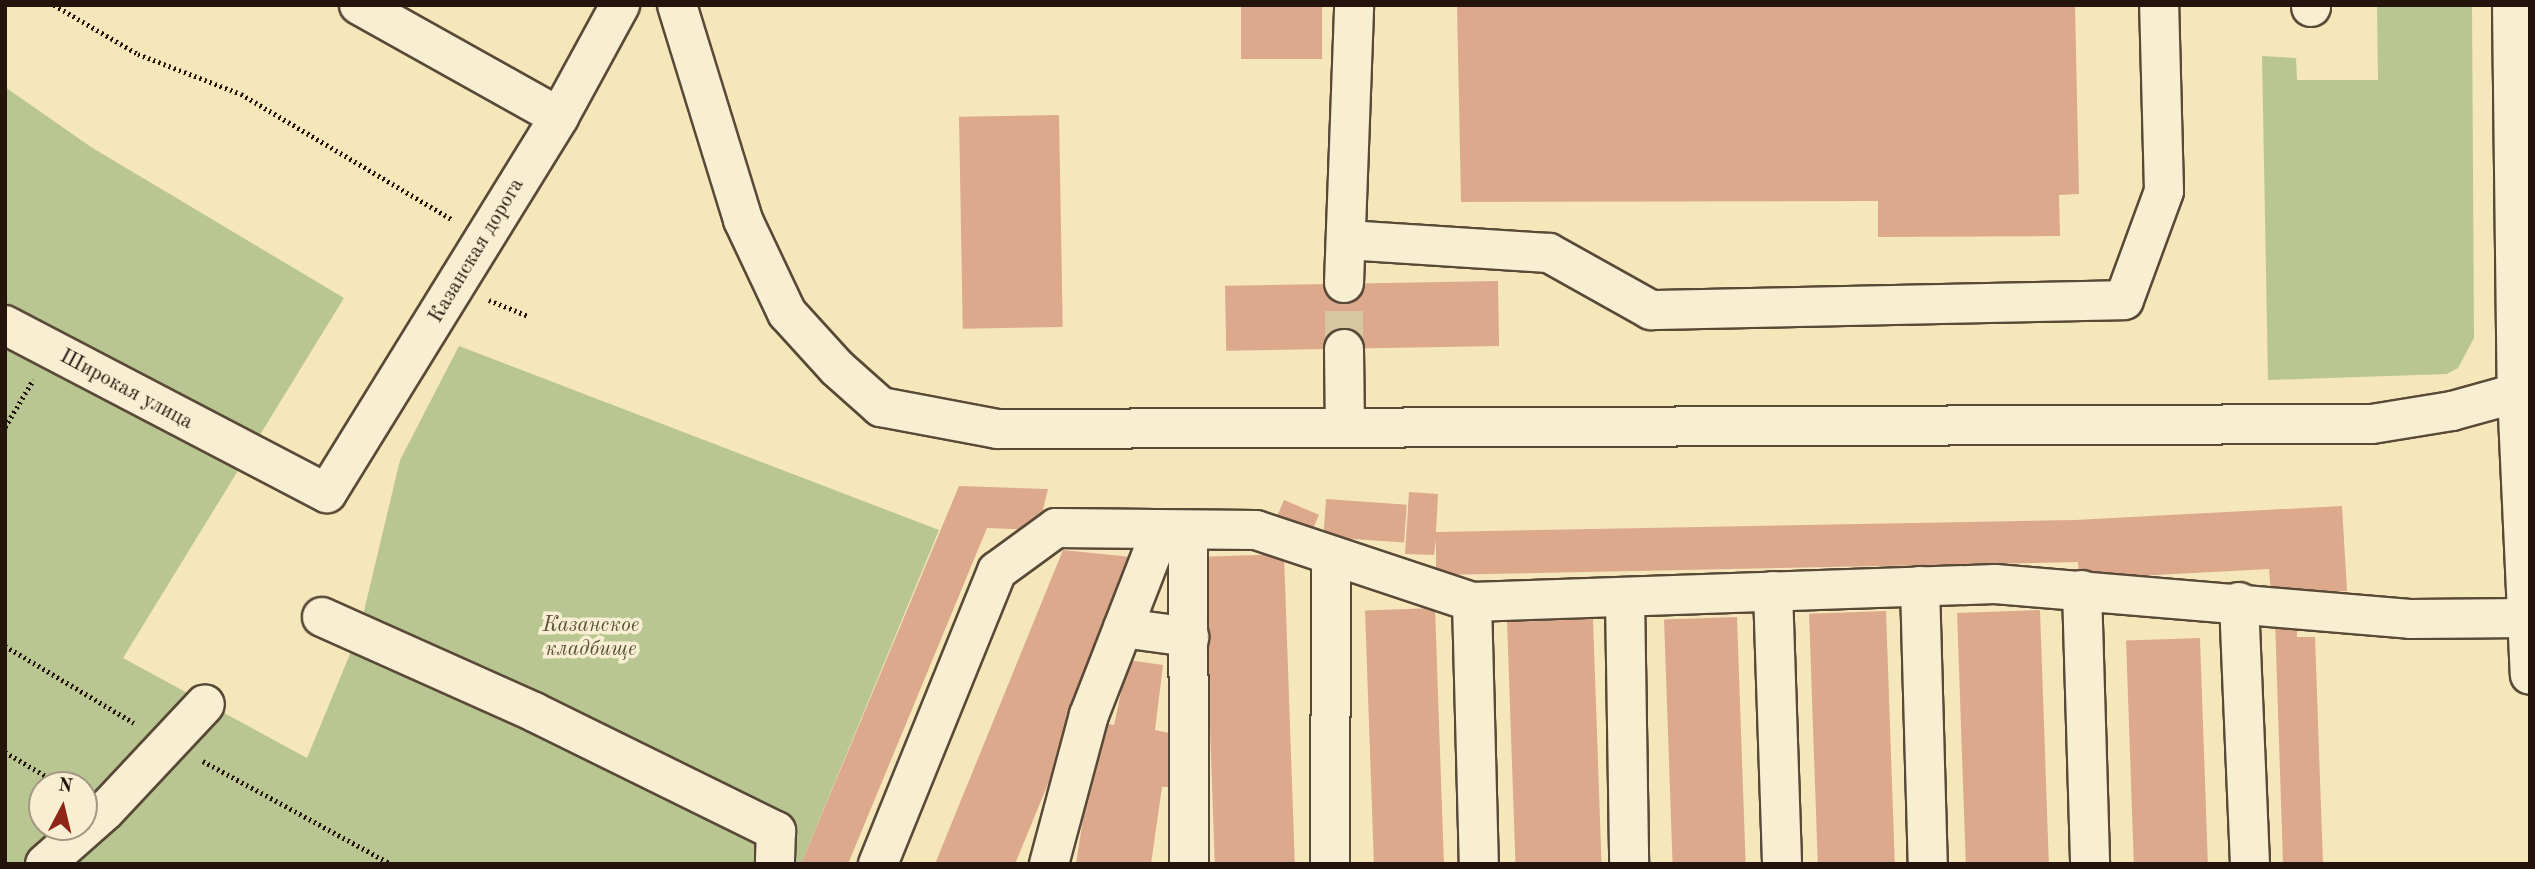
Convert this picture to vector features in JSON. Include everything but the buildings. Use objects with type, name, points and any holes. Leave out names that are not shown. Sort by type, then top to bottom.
[{"type":"street","points":[[359,5],[559,117]]},
{"type":"street","name":"Казанская дорога","points":[[327,493],[559,117],[620,5]]},
{"type":"street","points":[[677,5],[743,220],[787,313],[837,368],[881,407],[997,429],[2372,424],[2452,411],[2517,393]]},
{"type":"street","points":[[1344,283],[1354,5]]},
{"type":"street","points":[[1346,240],[1549,253],[1651,310],[2124,300],[2164,191],[2159,5]]},
{"type":"street","points":[[2512,5],[2517,393],[2526,500],[2530,675]]},
{"type":"street","name":"Широкая улица","points":[[5,325],[247,454],[327,493]]},
{"type":"street","points":[[1344,349],[1345,426]]},
{"type":"street","points":[[878,864],[998,571],[1056,528],[1256,530],[1472,602],[1994,584],[2239,602],[2410,619],[2528,618]]},
{"type":"street","points":[[1049,864],[1089,715],[1123,628],[1175,530]]},
{"type":"street","points":[[1175,530],[1189,637],[1189,864]]},
{"type":"street","points":[[1330,864],[1331,555]]},
{"type":"street","points":[[1920,586],[1928,864]]},
{"type":"street","points":[[2082,590],[2090,864]]},
{"type":"street","points":[[1773,591],[1782,864]]},
{"type":"street","points":[[1625,597],[1629,864]]},
{"type":"street","points":[[1472,602],[1479,864]]},
{"type":"street","points":[[2239,602],[2250,864]]},
{"type":"street","points":[[322,617],[534,712],[776,831],[775,864]]},
{"type":"street","points":[[1123,628],[1189,637]]},
{"type":"street","points":[[45,864],[105,811],[205,704]]},
{"type":"path","points":[[54,5],[138,54],[241,94],[484,238]]},
{"type":"path","points":[[5,427],[51,349]]},
{"type":"path","points":[[5,752],[37,771]]},
{"type":"green space","points":[[2377,5],[2472,5],[2474,338],[2458,368],[2447,374],[2268,380],[2262,56],[2296,58],[2297,80],[2378,80]]},
{"type":"green space","name":"Казанское кладбище","points":[[5,87],[91,147],[344,298],[123,658],[307,758],[359,632],[400,460],[459,346],[939,530],[801,864],[5,864]]},
{"type":"tunnel","points":[[1344,283],[1344,349]]}]
